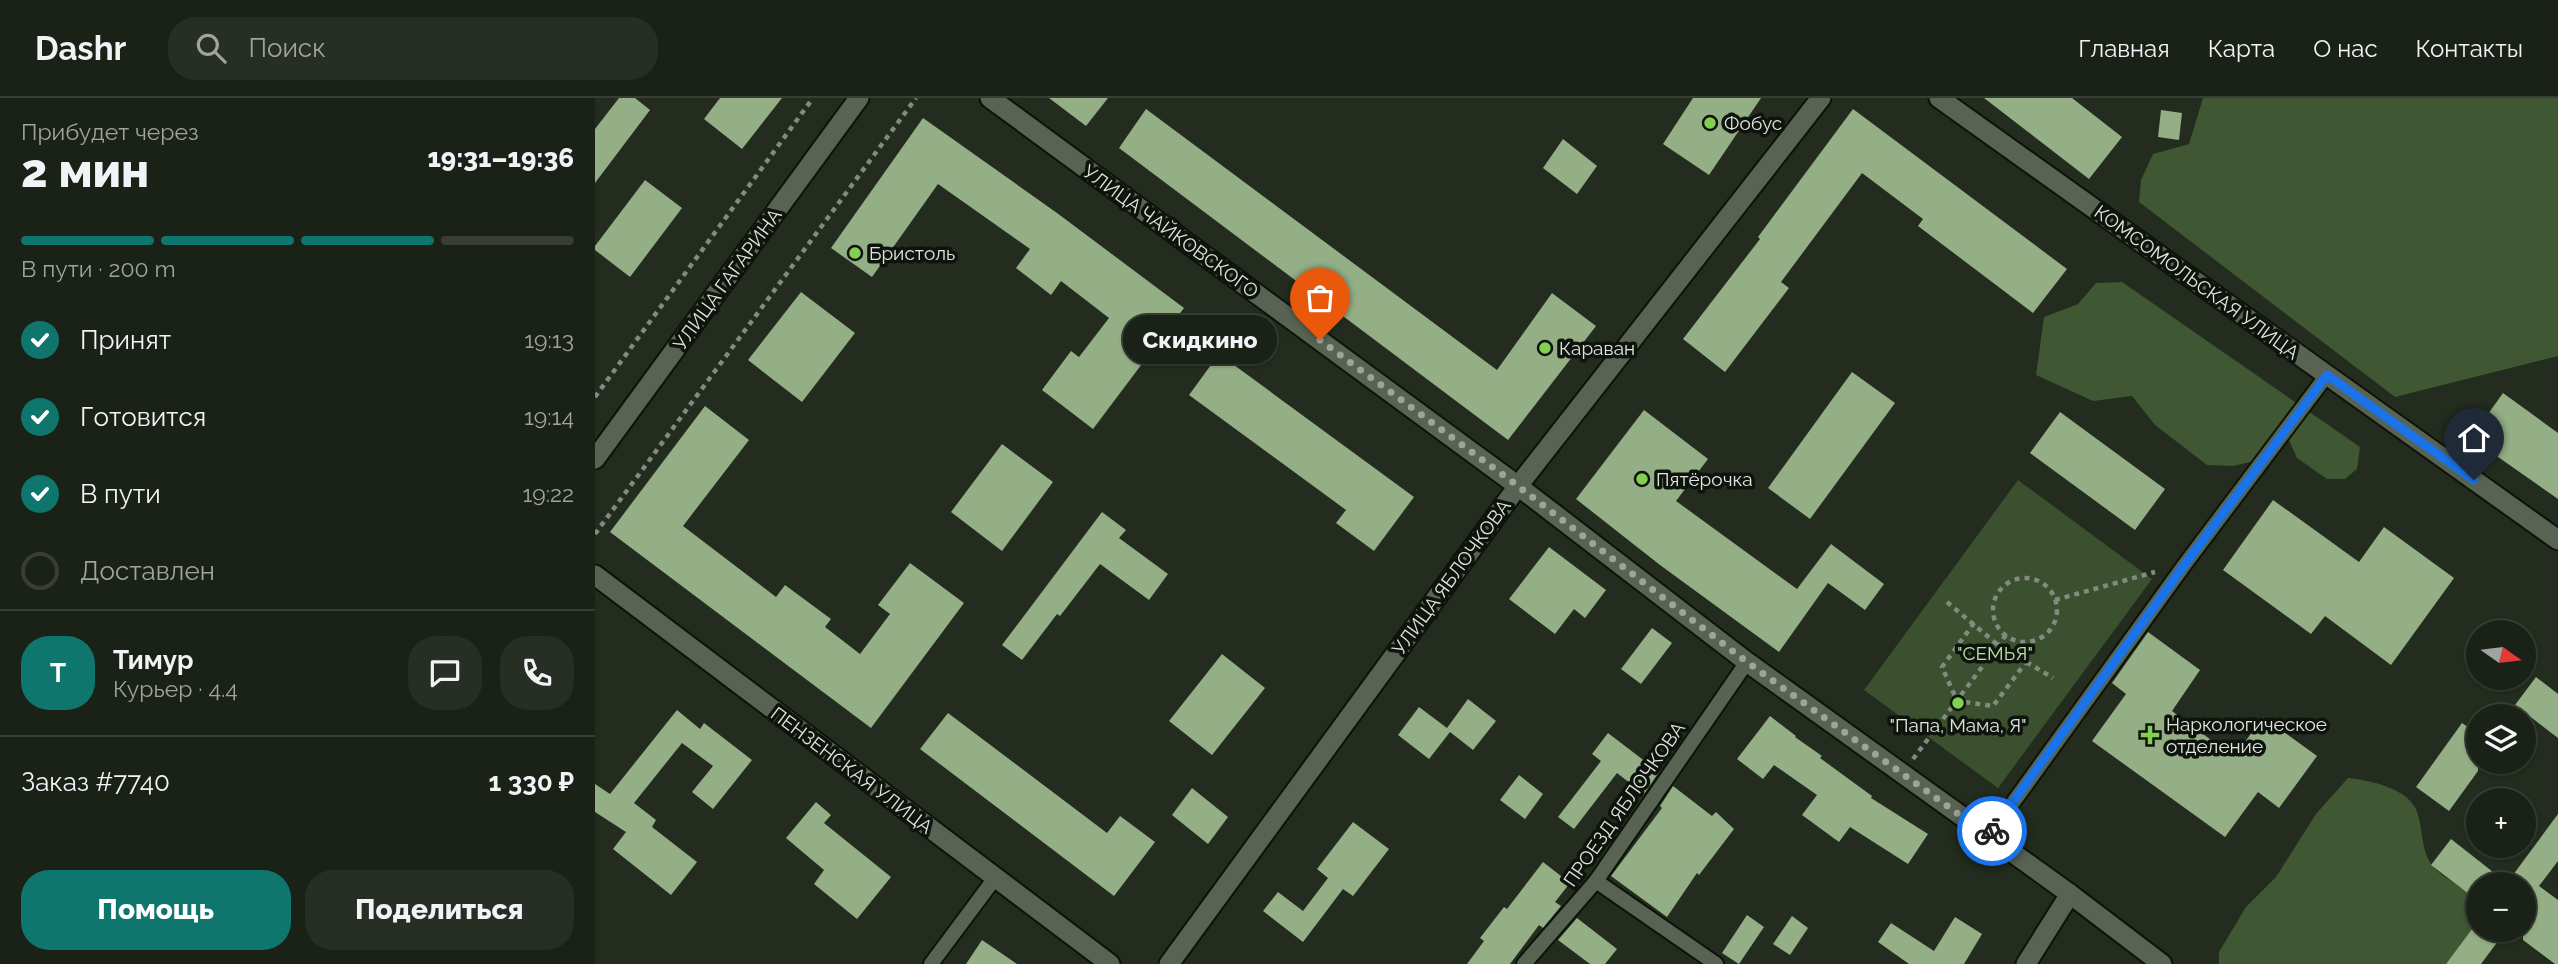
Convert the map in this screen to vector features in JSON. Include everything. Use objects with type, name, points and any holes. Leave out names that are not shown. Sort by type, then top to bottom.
[{"type":"street","name":"УЛИЦА ГАГАРИНА","points":[[595,460],[859,98]]},
{"type":"street","name":"УЛИЦА ЧАЙКОВСКОГО","points":[[990,98],[1518,486],[1747,662],[2070,894],[2162,964]]},
{"type":"street","name":"УЛИЦА ЯБЛОЧКОВА","points":[[1169,964],[1518,486],[1821,98]]},
{"type":"street","name":"КОМСОМОЛЬСКАЯ УЛИЦА","points":[[1939,98],[2558,540]]},
{"type":"street","name":"ПЕНЗЕНСКАЯ УЛИЦА","points":[[595,575],[1110,964]]},
{"type":"street","points":[[2027,964],[2070,894]]},
{"type":"lane","points":[[1989,836],[2185,564],[2327,375]]},
{"type":"lane","name":"ПРОЕЗД ЯБЛОЧКОВА","points":[[1524,964],[1596,881],[1747,662]]},
{"type":"lane","points":[[930,964],[995,878]]},
{"type":"lane","points":[[1596,881],[1716,964]]},
{"type":"path","points":[[595,397],[813,98]]},
{"type":"path","points":[[595,534],[916,98]]},
{"type":"path","points":[[2055,600],[2185,564]]},
{"type":"path","points":[[2027,578],[2037,581],[2046,586],[2055,600],[2057,615],[2047,633],[2029,642],[2019,642],[2006,635],[1996,623],[1993,612],[1999,592],[2006,584],[2027,578]]},
{"type":"path","points":[[1947,602],[1999,645],[2053,678]]},
{"type":"path","points":[[1957,701],[1942,667],[1974,624]]},
{"type":"path","points":[[1902,774],[2006,635]]},
{"type":"path","points":[[1957,701],[1993,706],[2026,662]]},
{"type":"green space","points":[[2203,98],[2558,98],[2558,356],[2395,397],[2139,202],[2141,180],[2153,154],[2189,144]]},
{"type":"green space","points":[[2122,282],[2360,447],[2357,469],[2345,479],[2327,479],[2297,458],[2289,440],[2259,460],[2233,466],[2207,465],[2155,425],[2132,396],[2093,401],[2036,375],[2044,317],[2078,304],[2096,283]]},
{"type":"green space","name":"\"СЕМЬЯ\"","points":[[2018,480],[2152,579],[1998,788],[1864,690]]},
{"type":"green space","points":[[2348,778],[2388,787],[2413,804],[2425,852],[2431,864],[2442,875],[2466,890],[2466,937],[2446,964],[2219,964],[2219,952],[2246,907],[2276,877],[2316,814]]},
{"type":"building","points":[[619,98],[635,98],[650,110],[595,183],[595,129]]},
{"type":"building","points":[[720,98],[782,98],[742,149],[704,119]]},
{"type":"building","points":[[1049,98],[1108,98],[1086,126]]},
{"type":"building","name":"Фобус","points":[[1693,98],[1761,98],[1709,175],[1663,144]]},
{"type":"building","points":[[1984,98],[2072,98],[2122,137],[2089,179]]},
{"type":"building","points":[[1146,109],[1497,370],[1552,293],[1596,326],[1508,440],[1119,148]]},
{"type":"building","points":[[1853,109],[2067,269],[2033,313],[1918,226],[1923,219],[1862,173],[1781,282],[1789,288],[1725,372],[1683,339],[1760,239],[1758,237]]},
{"type":"building","points":[[2161,110],[2182,113],[2179,140],[2158,137]]},
{"type":"building","points":[[923,118],[1184,308],[1093,429],[1042,390],[1071,351],[1079,357],[1109,318],[1061,281],[1051,295],[1016,268],[1030,249],[938,184],[872,277],[831,248]]},
{"type":"building","points":[[1563,139],[1597,166],[1577,194],[1543,168]]},
{"type":"building","points":[[645,180],[682,208],[630,277],[595,250],[595,246]]},
{"type":"building","points":[[801,292],[855,333],[802,402],[748,360]]},
{"type":"building","points":[[1219,354],[1414,497],[1374,551],[1336,523],[1346,510],[1189,395]]},
{"type":"building","points":[[1852,372],[1895,403],[1810,519],[1768,488]]},
{"type":"building","points":[[2503,393],[2558,433],[2558,499],[2471,438]]},
{"type":"building","points":[[705,406],[749,440],[683,526],[776,597],[785,585],[831,619],[825,627],[860,654],[890,614],[878,605],[910,563],[964,603],[871,728],[610,532]]},
{"type":"building","points":[[1644,410],[1708,459],[1676,501],[1797,589],[1831,544],[1884,584],[1865,610],[1828,583],[1779,652],[1660,565],[1576,499]]},
{"type":"building","points":[[2060,412],[2165,489],[2135,530],[2030,453]]},
{"type":"building","points":[[1002,444],[1053,482],[1002,551],[951,512]]},
{"type":"building","points":[[2273,500],[2359,562],[2384,527],[2454,578],[2391,665],[2325,616],[2311,634],[2223,570]]},
{"type":"building","points":[[1102,512],[1126,530],[1119,538],[1168,574],[1149,600],[1100,564],[1022,660],[1002,645]]},
{"type":"building","points":[[1549,547],[1606,590],[1585,618],[1574,609],[1555,634],[1509,599]]},
{"type":"building","points":[[1652,628],[1672,643],[1641,684],[1621,669]]},
{"type":"building","name":"Наркологическое отделение","points":[[2148,632],[2200,670],[2172,711],[2234,757],[2263,717],[2317,756],[2279,808],[2258,792],[2225,837],[2092,741],[2126,694],[2112,683]]},
{"type":"building","points":[[1222,654],[1265,688],[1212,755],[1169,721]]},
{"type":"building","points":[[2536,677],[2558,694],[2558,738],[2536,721],[2536,704],[2516,704],[2526,690],[2536,690]]},
{"type":"building","points":[[1468,699],[1496,721],[1473,750],[1450,732],[1429,759],[1398,735],[1419,707],[1447,728]]},
{"type":"building","points":[[677,710],[700,729],[704,723],[752,760],[713,809],[692,792],[713,766],[682,743],[634,803],[656,820],[652,827],[697,862],[671,895],[613,849],[626,832],[595,812],[595,784],[610,794]]},
{"type":"building","points":[[948,713],[1107,833],[1120,816],[1155,842],[1114,896],[920,749]]},
{"type":"building","points":[[1770,716],[1822,756],[1820,758],[1872,796],[1871,798],[1928,834],[1908,864],[1850,827],[1839,842],[1802,815],[1817,795],[1774,765],[1763,779],[1737,759]]},
{"type":"building","points":[[2462,723],[2466,726],[2466,774],[2476,774],[2449,811],[2416,787]]},
{"type":"building","points":[[1608,733],[1659,772],[1644,794],[1617,773],[1574,829],[1558,817],[1601,761],[1592,754]]},
{"type":"building","points":[[1519,775],[1543,794],[1525,819],[1500,800]]},
{"type":"building","points":[[1673,786],[1712,816],[1716,812],[1734,829],[1699,875],[1697,873],[1667,917],[1611,876],[1662,808],[1660,806]]},
{"type":"building","points":[[1192,788],[1228,817],[1208,844],[1172,815]]},
{"type":"building","points":[[816,802],[831,815],[824,823],[891,877],[857,919],[814,884],[824,870],[786,838]]},
{"type":"building","points":[[2558,814],[2558,861],[2539,886],[2558,900],[2558,964],[2526,942],[2536,942],[2536,872],[2515,872],[2525,858],[2536,858],[2536,844]]},
{"type":"building","points":[[1353,822],[1389,849],[1353,896],[1343,889],[1303,942],[1263,911],[1278,892],[1303,911],[1328,878],[1317,869]]},
{"type":"building","points":[[2451,839],[2466,851],[2466,858],[2475,858],[2493,872],[2466,872],[2466,892],[2431,865]]},
{"type":"building","points":[[1543,862],[1570,883],[1555,902],[1561,906],[1543,928],[1539,925],[1510,964],[1467,964],[1484,941],[1480,938],[1504,907],[1507,909]]},
{"type":"building","points":[[1747,915],[1764,927],[1739,964],[1722,953]]},
{"type":"building","points":[[1792,916],[1808,928],[1790,955],[1773,944]]},
{"type":"building","points":[[1955,917],[1982,934],[1964,964],[1909,964],[1878,942],[1891,923],[1934,951]]},
{"type":"building","points":[[1577,918],[1617,949],[1605,964],[1590,964],[1558,940]]},
{"type":"building","points":[[2466,937],[2466,942],[2497,942],[2481,964],[2446,964]]},
{"type":"building","points":[[982,940],[1017,964],[966,964]]},
{"type":"way so far","points":[[1320,340],[1518,486],[1747,662],[1989,836],[1992,831]]},
{"type":"place","name":"Фобус","points":[[1710,123]]},
{"type":"place","name":"Бристоль","points":[[855,253]]},
{"type":"place","name":"Скидкино","points":[[1320,340]]},
{"type":"place","name":"Караван","points":[[1545,348]]},
{"type":"place","name":"Пятёрочка","points":[[1642,479]]},
{"type":"place","name":"\"Папа, Мама, Я\"","points":[[1958,703]]},
{"type":"place","name":"Наркологическое отделение","points":[[2150,735]]},
{"type":"route","points":[[1992,831],[2185,564],[2327,375],[2474,480]]}]
